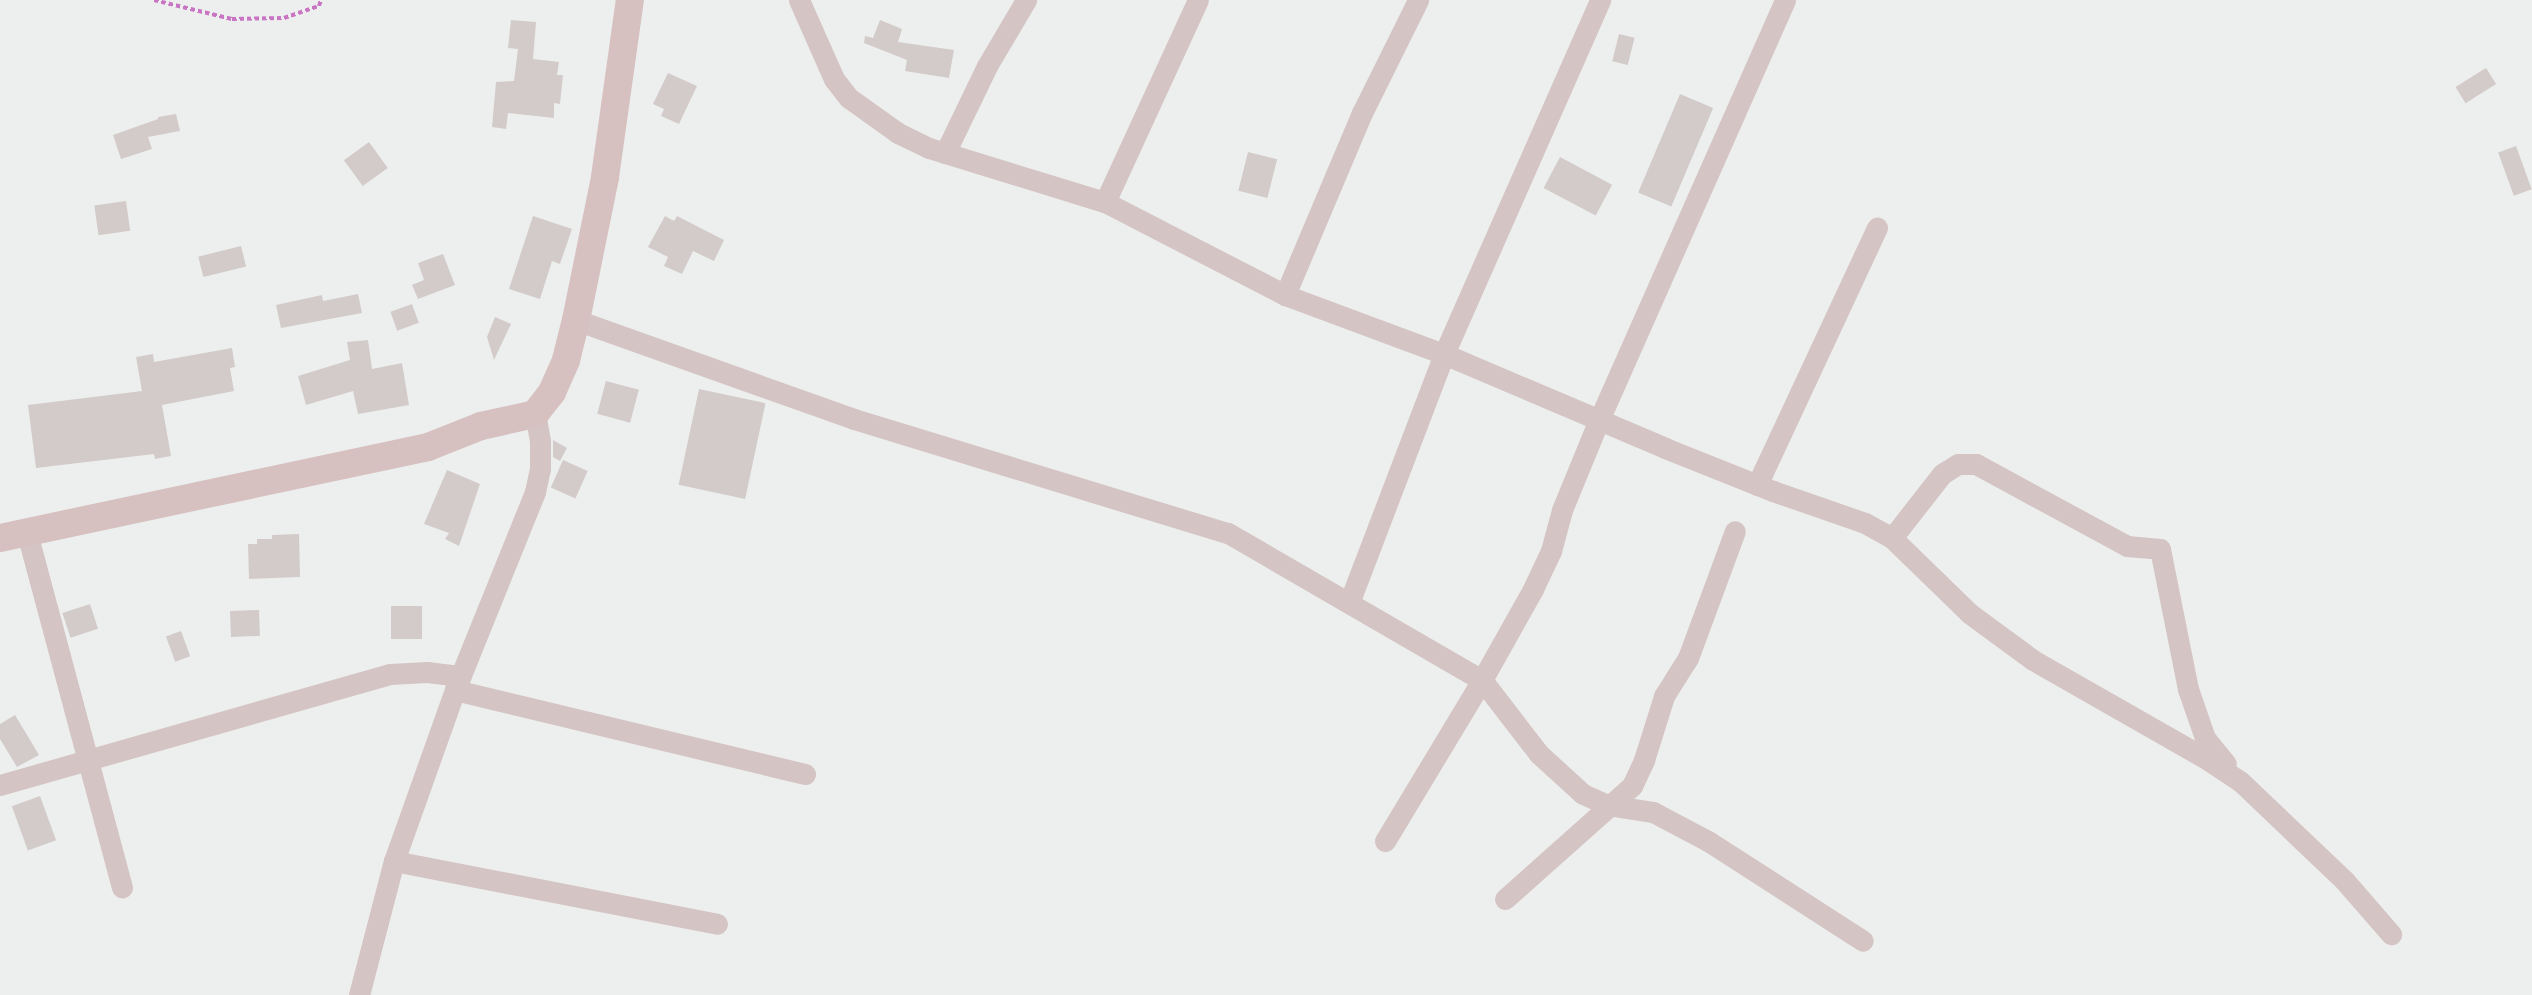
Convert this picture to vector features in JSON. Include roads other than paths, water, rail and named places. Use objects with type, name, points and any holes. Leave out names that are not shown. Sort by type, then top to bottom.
[{"type":"main road","points":[[14,536],[428,447],[481,426],[535,414],[552,392],[566,360],[576,320],[604,177],[630,0]]},
{"type":"street","points":[[799,0],[834,79],[849,98],[898,133],[945,153],[1105,202],[1285,295],[1444,354],[1756,484],[1864,523],[1892,538],[1968,613],[2033,660],[2205,758],[2241,783]]},
{"type":"street","points":[[945,153],[987,66],[1013,18],[1026,0]]},
{"type":"street","points":[[1105,202],[1198,0]]},
{"type":"street","points":[[1285,295],[1362,113],[1418,0]]},
{"type":"street","points":[[1349,603],[1444,354],[1600,0]]},
{"type":"street","points":[[1385,841],[1482,680],[1551,551],[1562,510],[1599,420],[1785,0]]},
{"type":"street","points":[[1756,484],[1877,228]]},
{"type":"street","points":[[576,320],[854,419],[1228,533],[1482,680],[1539,754],[1583,794],[1608,805],[1653,812],[1708,841],[1863,941]]},
{"type":"street","points":[[358,995],[394,861],[458,683],[535,492],[540,468],[540,441],[535,414]]},
{"type":"street","points":[[1892,538],[1942,474],[1958,464],[1976,464],[2127,546],[2160,549],[2188,689],[2205,738],[2241,783],[2344,880],[2391,934]]},
{"type":"street","points":[[1504,899],[1632,786],[1644,760],[1664,696],[1688,658],[1735,531]]},
{"type":"street","points":[[14,536],[88,762],[122,888]]},
{"type":"street","points":[[0,785],[88,762],[390,674],[427,672],[458,683],[805,774]]},
{"type":"street","points":[[394,861],[717,924]]}]
